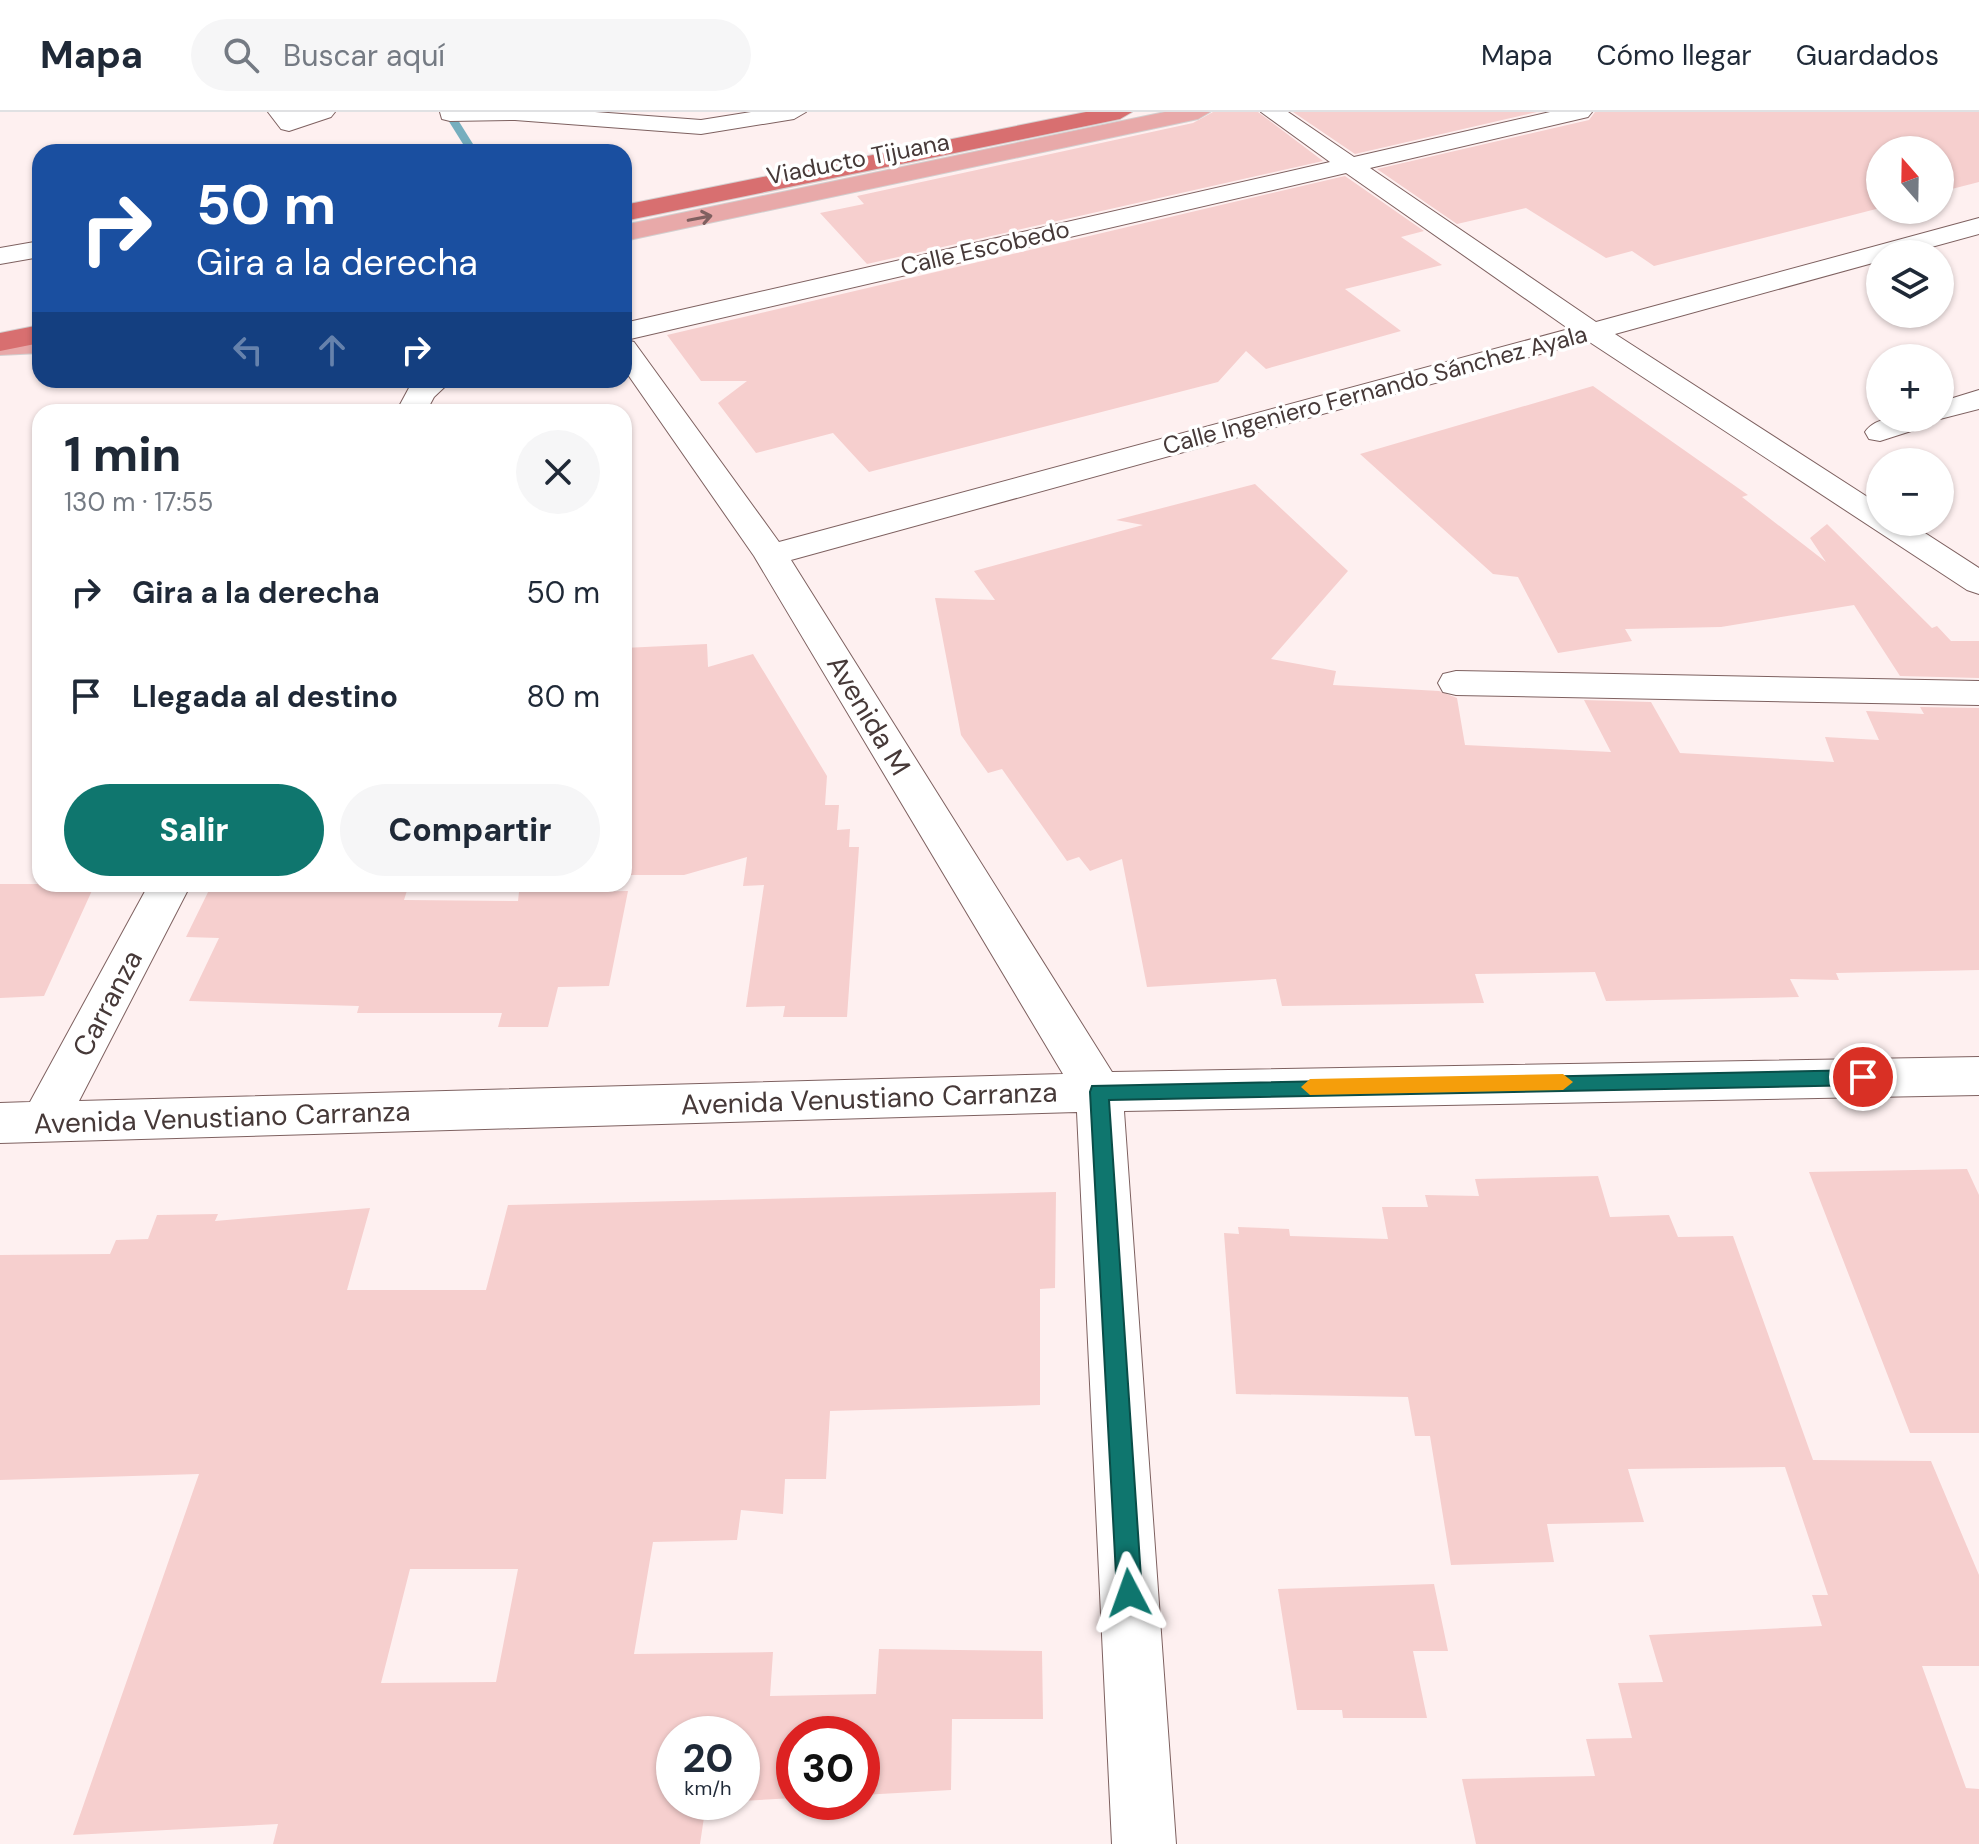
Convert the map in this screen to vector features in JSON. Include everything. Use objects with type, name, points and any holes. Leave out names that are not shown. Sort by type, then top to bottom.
[{"type":"highway","points":[[632,190],[1022,112]]},
{"type":"highway","name":"Viaducto Tijuana","points":[[632,198],[1061,112]]},
{"type":"highway","name":"Viaducto Tijuana","points":[[632,208],[1093,112]]},
{"type":"highway","points":[[632,208],[1120,112]]},
{"type":"highway","points":[[0,318],[32,312]]},
{"type":"highway","points":[[0,325],[32,318]]},
{"type":"highway","points":[[0,332],[32,326]]},
{"type":"highway","points":[[0,344],[32,336]]},
{"type":"main road","points":[[632,231],[1198,112]]},
{"type":"main road","points":[[0,344],[32,344]]},
{"type":"street","points":[[294,144],[285,118],[323,112]]},
{"type":"street","points":[[450,114],[515,113],[701,127],[794,112]]},
{"type":"street","points":[[1273,112],[1591,331],[1866,510]]},
{"type":"street","name":"Calle Escobedo","points":[[632,330],[1580,112]]},
{"type":"street","name":"Calle Ingeniero Fernando Sánchez Ayala","points":[[771,555],[1979,226]]},
{"type":"street","points":[[0,256],[32,250]]},
{"type":"street","name":"Avenida M","points":[[632,359],[771,555],[1099,1092]]},
{"type":"street","points":[[415,404],[426,388]]},
{"type":"street","points":[[1954,407],[1979,399]]},
{"type":"street","points":[[1907,536],[1979,583]]},
{"type":"street","points":[[1456,683],[1979,693]]},
{"type":"street","name":"Carranza","points":[[22,1123],[165,892]]},
{"type":"street","name":"Avenida Venustiano Carranza","points":[[22,1123],[1099,1092],[1979,1076]]},
{"type":"street","points":[[1099,1092],[1144,1844]]},
{"type":"building","points":[[1213,112],[1258,112],[1323,161],[867,264],[820,213],[864,204],[857,196],[1193,123]]},
{"type":"building","points":[[1293,112],[1537,112],[1355,154]]},
{"type":"building","points":[[1595,112],[1979,112],[1979,182],[1954,188],[1954,136],[1866,136],[1866,212],[1654,266],[1632,251],[1606,258],[1526,208],[1457,224],[1377,169],[1589,120]]},
{"type":"building","points":[[1345,176],[1424,231],[1401,237],[1442,265],[1345,289],[1401,331],[1266,369],[1246,351],[1218,382],[869,472],[833,433],[756,453],[718,403],[747,381],[701,381],[667,335]]},
{"type":"building","points":[[1593,386],[1748,495],[1742,497],[1826,562],[1810,538],[1827,524],[1932,628],[1937,626],[1951,641],[1979,641],[1979,678],[1900,676],[1854,605],[1721,627],[1625,629],[1632,641],[1558,653],[1518,577],[1493,574],[1360,454]]},
{"type":"building","points":[[1255,484],[1348,571],[1271,659],[1336,671],[1333,685],[1439,691],[1457,698],[1465,745],[1611,752],[1584,700],[1651,702],[1680,753],[1834,762],[1825,737],[1879,740],[1866,711],[1924,714],[1920,707],[1979,708],[1979,970],[1836,973],[1839,980],[1790,979],[1799,997],[1606,1001],[1595,972],[1475,974],[1484,1003],[1282,1006],[1276,979],[1147,987],[1122,859],[1090,871],[1079,857],[1067,861],[1002,769],[988,773],[961,735],[935,598],[995,600],[974,571],[1143,525],[1116,520]]},
{"type":"building","points":[[707,644],[708,667],[753,654],[827,776],[825,805],[839,805],[837,830],[850,829],[849,847],[859,847],[847,1017],[783,1017],[785,1006],[746,1007],[764,885],[743,886],[747,857],[684,875],[632,875],[632,648]]},
{"type":"building","points":[[0,884],[32,884],[32,892],[91,892],[44,996],[0,998]]},
{"type":"building","points":[[208,892],[406,892],[404,900],[518,901],[519,892],[628,892],[609,986],[558,987],[548,1027],[498,1027],[502,1013],[357,1013],[359,1006],[189,1001],[219,938],[186,937]]},
{"type":"building","points":[[1967,1169],[1979,1195],[1979,1433],[1910,1433],[1809,1172]]},
{"type":"building","points":[[1598,1176],[1610,1217],[1669,1215],[1678,1237],[1733,1236],[1813,1460],[1931,1461],[1979,1575],[1979,1666],[1922,1666],[1966,1788],[1979,1789],[1979,1844],[1476,1844],[1462,1779],[1595,1776],[1586,1739],[1632,1738],[1618,1683],[1663,1682],[1649,1635],[1822,1626],[1812,1595],[1828,1595],[1785,1467],[1628,1469],[1644,1522],[1547,1524],[1554,1562],[1451,1565],[1430,1436],[1415,1436],[1408,1397],[1236,1394],[1224,1233],[1239,1234],[1238,1227],[1289,1229],[1290,1236],[1388,1239],[1382,1207],[1428,1207],[1425,1195],[1479,1196],[1475,1179]]},
{"type":"building","points":[[1056,1192],[1055,1288],[1040,1289],[1040,1405],[830,1411],[826,1479],[785,1479],[783,1514],[741,1510],[737,1540],[653,1542],[634,1654],[773,1652],[770,1696],[876,1694],[879,1649],[1042,1651],[1043,1719],[952,1719],[951,1790],[880,1794],[880,1716],[776,1716],[776,1799],[760,1800],[760,1716],[656,1716],[656,1820],[704,1820],[700,1844],[273,1844],[278,1824],[73,1835],[199,1474],[0,1480],[0,1255],[110,1254],[116,1240],[148,1239],[157,1215],[218,1214],[215,1221],[370,1208],[347,1290],[486,1290],[508,1205]],"holes":[[[410,1569],[518,1569],[496,1682],[381,1683]]]},
{"type":"building","points":[[1434,1584],[1448,1651],[1413,1651],[1427,1718],[1343,1718],[1342,1710],[1297,1710],[1278,1589]]},
{"type":"waterway","points":[[448,112],[468,144]]},
{"type":"slow traffic","points":[[1310,1087],[1563,1082]]},
{"type":"route","points":[[1129,1593],[1099,1092],[1863,1077]]}]
